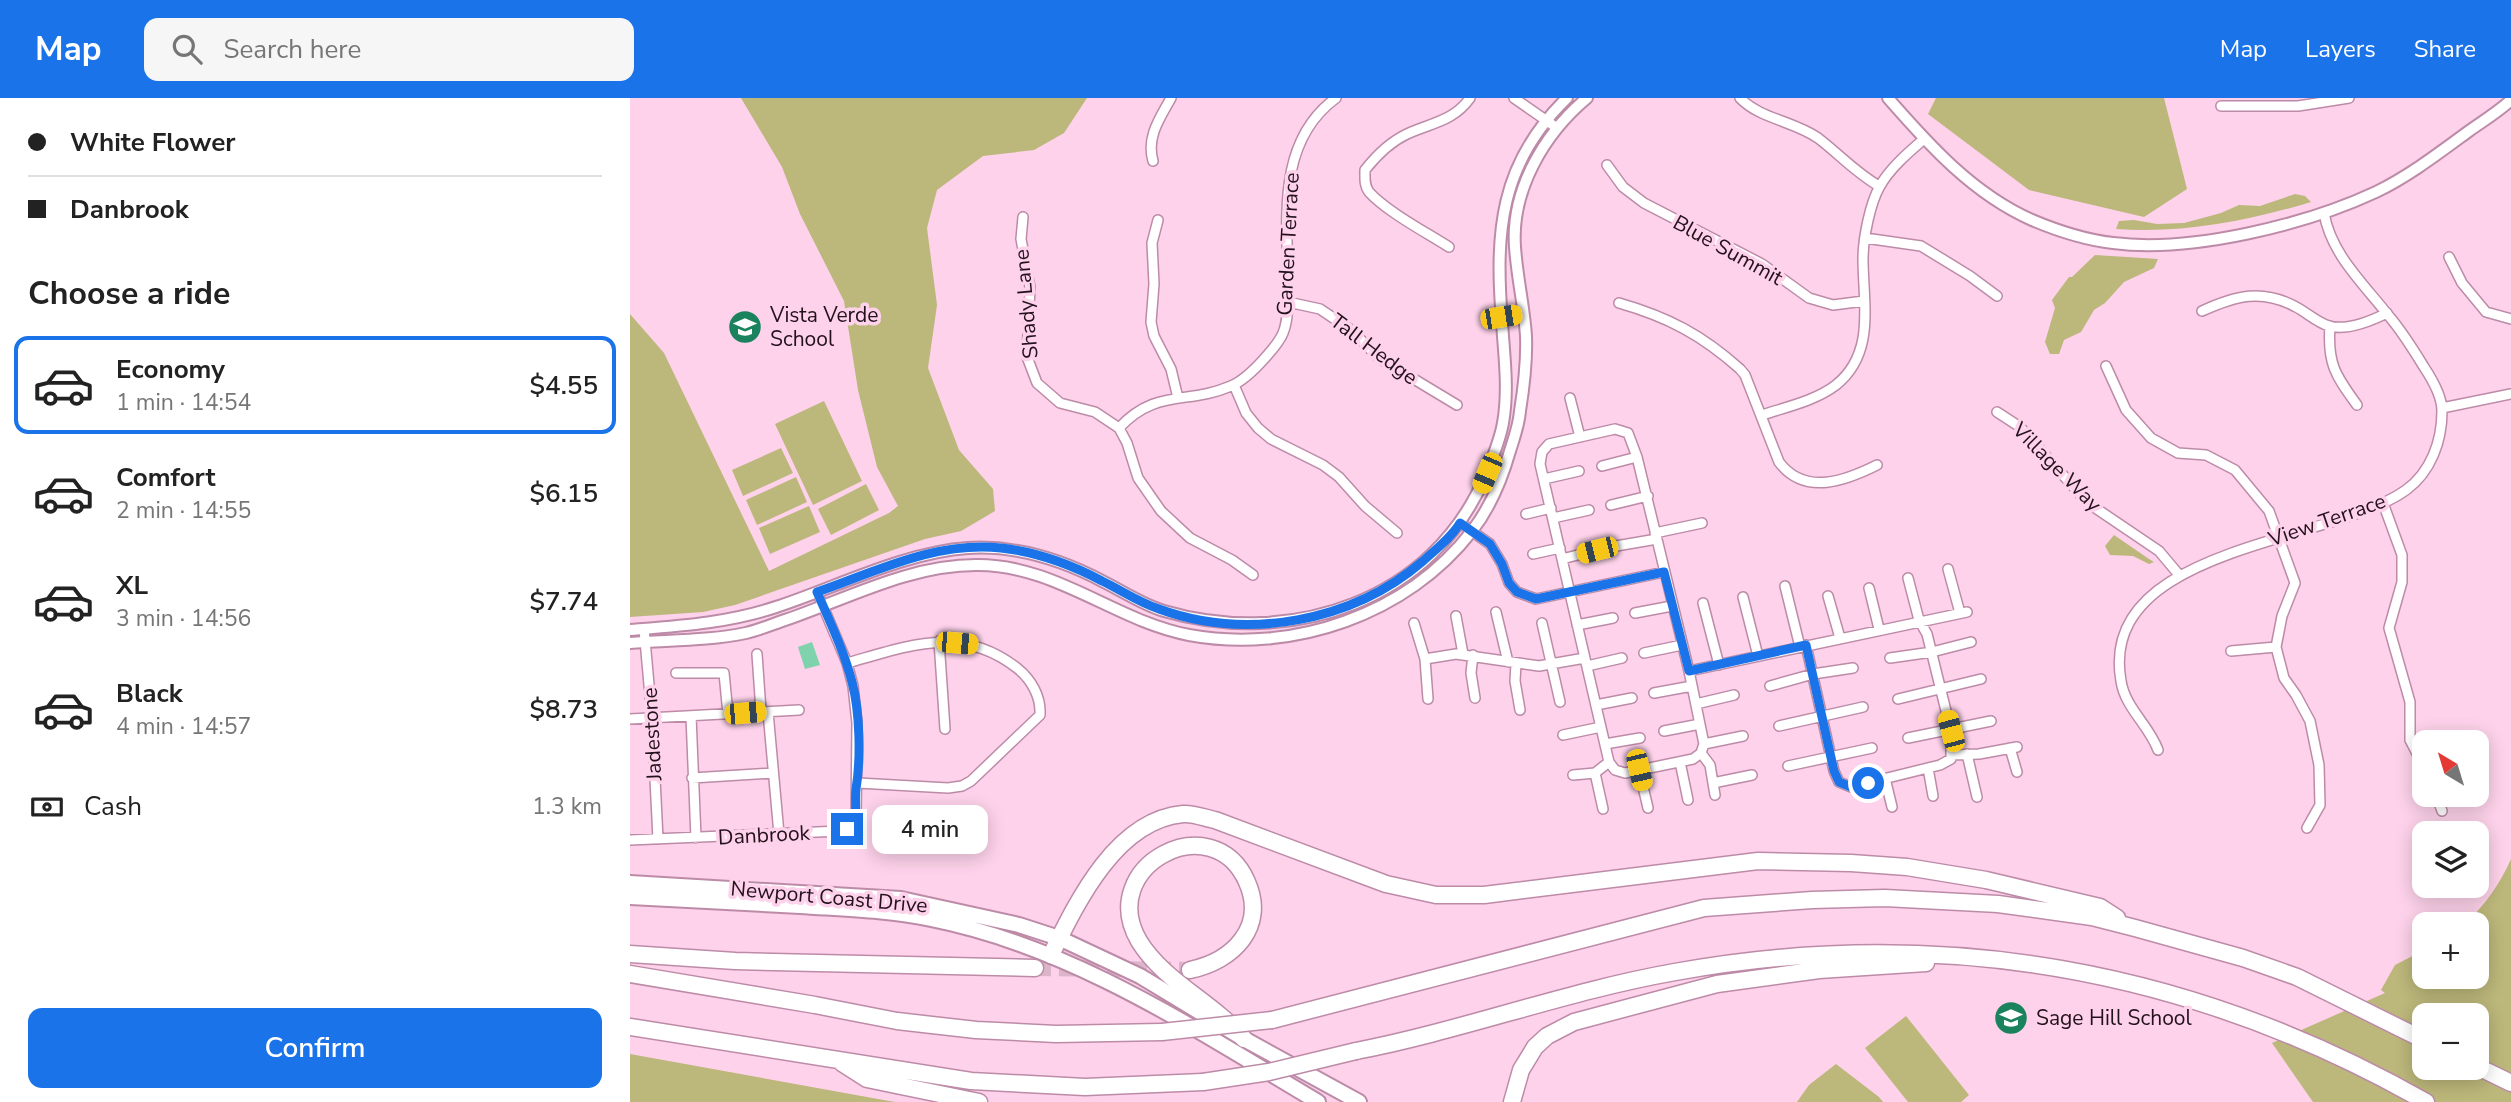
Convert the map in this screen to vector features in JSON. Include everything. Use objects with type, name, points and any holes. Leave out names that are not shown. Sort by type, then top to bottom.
[{"type":"highway","points":[[1051,955],[1079,897],[1119,846],[1140,830],[1163,818],[1186,814],[1215,820],[1386,884],[1436,895],[1484,895],[1758,861],[1851,863],[1921,870],[2048,893],[2100,907],[2135,928]]},
{"type":"highway","points":[[1191,970],[1208,966],[1226,957],[1250,927],[1253,908],[1251,889],[1242,871],[1230,858],[1214,848],[1196,845],[1180,847],[1149,863],[1139,876],[1131,894],[1131,925],[1152,957],[1184,988],[1229,1020],[1244,1039]]},
{"type":"highway","points":[[630,974],[897,1021],[976,1030],[1056,1034],[1162,1032],[1272,1020],[1704,908],[1885,898],[1998,904],[2092,917],[2135,928],[2243,958],[2297,977],[2412,1034]]},
{"type":"highway","points":[[630,1027],[971,1081],[1085,1087],[1203,1082],[1269,1072],[1671,972],[1742,961],[1844,952],[1962,956],[2073,971],[2197,1001],[2326,1050],[2426,1102]]},
{"type":"highway","points":[[630,954],[735,961],[1035,968]]},
{"type":"highway","points":[[1512,1102],[1521,1070],[1535,1046],[1574,1022],[1717,984],[1819,970],[1931,962],[1962,956]]},
{"type":"highway","points":[[838,1059],[867,1079],[979,1102]]},
{"type":"highway","points":[[2489,1072],[2511,1083]]},
{"type":"main road","name":"Newport Coast Drive","points":[[630,883],[901,899],[988,917],[1059,938],[1140,976],[1244,1039],[1359,1102]]},
{"type":"main road","name":"Newport Coast Drive","points":[[630,897],[877,911],[962,926],[1051,955],[1128,991],[1318,1102]]},
{"type":"street","points":[[1153,160],[1150,149],[1154,130],[1171,98]]},
{"type":"street","name":"Garden Terrace","points":[[1119,428],[1144,407],[1163,400],[1213,392],[1234,385],[1255,369],[1283,332],[1288,302],[1287,191],[1293,159],[1307,130],[1327,104],[1336,98]]},
{"type":"street","points":[[1449,247],[1383,204],[1365,184],[1364,170],[1386,147],[1406,135],[1448,119],[1464,107],[1470,98]]},
{"type":"street","points":[[1514,98],[1557,128]]},
{"type":"street","points":[[630,630],[723,622],[777,607],[904,560],[939,550],[998,548],[1023,551],[1062,562],[1160,610],[1226,624],[1270,624],[1323,615],[1377,593],[1405,577],[1444,543],[1460,523],[1480,488],[1499,442],[1503,422],[1505,365],[1498,258],[1505,202],[1525,152],[1547,120],[1567,98]]},
{"type":"street","points":[[630,643],[747,633],[824,607],[894,579],[930,569],[977,564],[1021,570],[1057,580],[1138,619],[1188,635],[1245,640],[1295,636],[1335,625],[1388,603],[1435,569],[1472,531],[1493,497],[1505,468],[1519,422],[1526,362],[1524,313],[1515,244],[1524,183],[1557,128],[1587,98]]},
{"type":"street","points":[[1740,98],[1749,108],[1783,119],[1817,137],[1852,168],[1879,186]]},
{"type":"street","points":[[1888,98],[1945,160],[1980,188],[2030,219],[2084,238],[2114,244],[2205,241],[2273,228],[2324,213],[2377,191],[2432,159],[2511,100]]},
{"type":"street","points":[[2221,107],[2298,106],[2349,98]]},
{"type":"street","points":[[2482,121],[2504,98]]},
{"type":"street","points":[[1762,415],[1821,395],[1838,384],[1860,355],[1866,325],[1863,256],[1865,238],[1879,186],[1924,139]]},
{"type":"street","name":"Blue Summit","points":[[1607,165],[1623,187],[1644,203],[1762,264],[1809,298],[1833,305],[1864,300]]},
{"type":"street","name":"View Terrace","points":[[2158,750],[2155,740],[2125,694],[2119,660],[2124,637],[2134,617],[2150,599],[2180,576],[2231,552],[2383,503],[2407,490],[2426,471],[2438,444],[2442,408],[2430,376],[2408,340],[2359,281],[2339,251],[2332,239],[2324,213]]},
{"type":"street","name":"Shady Lane","points":[[1023,217],[1021,239],[1030,287],[1027,356],[1037,383],[1059,403],[1095,412],[1119,428]]},
{"type":"street","points":[[1158,220],[1152,243],[1154,284],[1151,321],[1154,336],[1171,369],[1178,398]]},
{"type":"street","points":[[1865,238],[1921,246],[1997,296]]},
{"type":"street","points":[[2449,257],[2462,284],[2486,312],[2511,319]]},
{"type":"street","points":[[2202,312],[2242,295],[2266,296],[2288,302],[2330,326],[2364,324],[2387,313]]},
{"type":"street","name":"Tall Hedge","points":[[1288,302],[1320,309],[1351,330],[1379,358],[1457,405]]},
{"type":"street","points":[[1619,303],[1680,325],[1730,360],[1745,375],[1780,463],[1788,472],[1816,483],[1831,483],[1877,465]]},
{"type":"street","points":[[1501,317],[1524,313]]},
{"type":"street","points":[[2330,326],[2328,353],[2339,380],[2357,405]]},
{"type":"street","points":[[1505,365],[1526,362]]},
{"type":"street","points":[[2106,366],[2126,410],[2151,438],[2178,453],[2206,455],[2235,470],[2269,511],[2295,583],[2282,616],[2276,648],[2284,678],[2310,721],[2319,765],[2320,805],[2307,828]]},
{"type":"street","points":[[1234,385],[1246,413],[1258,428],[1271,439],[1322,465],[1339,477],[1365,506],[1398,533]]},
{"type":"street","points":[[2442,408],[2511,394]]},
{"type":"street","points":[[1570,398],[1580,437]]},
{"type":"street","name":"Village Way","points":[[1997,412],[2020,427],[2088,503],[2159,551],[2180,576]]},
{"type":"street","points":[[1119,428],[1139,478],[1161,511],[1191,538],[1232,560],[1252,575]]},
{"type":"street","points":[[1715,795],[1710,765],[1702,749],[1700,724],[1689,671],[1648,496],[1628,433],[1615,429],[1549,444],[1542,452],[1540,464],[1609,762],[1615,770],[1625,773],[1693,759],[1702,749],[1743,736]]},
{"type":"street","points":[[1602,466],[1637,457]]},
{"type":"street","points":[[1544,479],[1579,471]]},
{"type":"street","points":[[1611,505],[1648,496]]},
{"type":"street","points":[[2383,503],[2403,555],[2402,582],[2389,628],[2410,702],[2412,744]]},
{"type":"street","points":[[1526,514],[1589,510]]},
{"type":"street","points":[[1460,523],[1490,544],[1509,583],[1517,592],[1536,599],[1664,572]]},
{"type":"street","points":[[1616,546],[1702,523]]},
{"type":"street","points":[[1533,554],[1560,548]]},
{"type":"street","points":[[1562,559],[1597,550]]},
{"type":"street","points":[[1689,671],[1964,612],[1948,569]]},
{"type":"street","points":[[1908,578],[1919,621],[1927,634],[1951,731],[1951,757]]},
{"type":"street","points":[[1785,586],[1813,674],[1839,782],[1851,787],[1928,768],[1951,757],[2013,747],[2017,772]]},
{"type":"street","points":[[1868,588],[1879,629]]},
{"type":"street","name":"Danbrook","points":[[630,841],[847,829],[856,820],[857,723],[853,686],[847,663],[817,592]]},
{"type":"street","points":[[1828,596],[1840,638]]},
{"type":"street","points":[[1744,597],[1758,656]]},
{"type":"street","points":[[1703,603],[1718,665]]},
{"type":"street","points":[[1635,613],[1672,606]]},
{"type":"street","points":[[1496,612],[1512,663],[1520,710]]},
{"type":"street","points":[[1456,616],[1468,655],[1475,698]]},
{"type":"street","points":[[1577,625],[1613,618]]},
{"type":"street","points":[[1414,623],[1425,659],[1428,699]]},
{"type":"street","points":[[1542,623],[1560,702]]},
{"type":"street","name":"Jadestone","points":[[644,629],[658,839]]},
{"type":"street","points":[[939,641],[946,729]]},
{"type":"street","points":[[847,663],[909,645],[939,641],[976,645],[991,650],[1021,671],[1040,701],[1040,715],[971,781],[962,786],[948,788],[858,783]]},
{"type":"street","points":[[1890,658],[1932,652],[1971,642]]},
{"type":"street","points":[[1644,653],[1682,645]]},
{"type":"street","points":[[2231,651],[2276,648]]},
{"type":"street","points":[[757,653],[779,834]]},
{"type":"street","points":[[1425,659],[1468,655],[1539,666],[1622,658]]},
{"type":"street","points":[[1770,686],[1813,674],[1853,668]]},
{"type":"street","points":[[676,673],[724,673],[728,714]]},
{"type":"street","points":[[1898,699],[1981,679]]},
{"type":"street","points":[[1654,693],[1692,686]]},
{"type":"street","points":[[1696,704],[1734,695]]},
{"type":"street","points":[[1596,705],[1632,698]]},
{"type":"street","points":[[1779,726],[1863,707]]},
{"type":"street","points":[[630,719],[799,710]]},
{"type":"street","points":[[691,716],[696,838]]},
{"type":"street","points":[[1908,738],[1991,721]]},
{"type":"street","points":[[1664,732],[1700,724]]},
{"type":"street","points":[[1563,735],[1601,727]]},
{"type":"street","points":[[1605,744],[1640,738]]},
{"type":"street","points":[[1788,766],[1872,748]]},
{"type":"street","points":[[1967,754],[1977,797]]},
{"type":"street","points":[[1573,775],[1595,773],[1609,762]]},
{"type":"street","points":[[1680,762],[1688,800]]},
{"type":"street","points":[[1928,768],[1933,796]]},
{"type":"street","points":[[1639,770],[1648,808]]},
{"type":"street","points":[[692,778],[773,773]]},
{"type":"street","points":[[1595,773],[1603,808]]},
{"type":"street","points":[[1713,783],[1752,775]]},
{"type":"street","points":[[1885,779],[1892,807]]},
{"type":"street","points":[[2441,807],[2442,811]]},
{"type":"shaded area","points":[[741,98],[1087,98],[1064,133],[1034,150],[983,156],[937,190],[927,228],[937,305],[928,368],[959,450],[993,489],[995,511],[961,531],[925,539],[735,605],[703,612],[630,617],[630,314],[664,353],[769,571],[889,513],[898,506],[877,467],[858,390],[844,301],[800,214],[782,167]]},
{"type":"shaded area","points":[[1936,98],[2164,98],[2187,189],[2144,217],[2029,190],[1928,114]]},
{"type":"shaded area","points":[[2295,194],[2305,196],[2311,202],[2214,225],[2165,230],[2116,229],[2119,221],[2184,223],[2239,205],[2260,206]]},
{"type":"shaded area","points":[[2095,255],[2158,259],[2154,268],[2124,282],[2105,303],[2094,310],[2081,332],[2064,340],[2059,354],[2050,354],[2045,342],[2055,308],[2052,300],[2069,277]]},
{"type":"shaded area","points":[[824,401],[862,481],[813,505],[775,424]]},
{"type":"shaded area","points":[[781,448],[793,473],[743,496],[732,470]]},
{"type":"shaded area","points":[[796,477],[807,502],[757,525],[746,500]]},
{"type":"shaded area","points":[[866,484],[879,510],[831,535],[818,509]]},
{"type":"shaded area","points":[[809,506],[820,532],[770,554],[759,528]]},
{"type":"shaded area","points":[[2114,535],[2154,562],[2149,564],[2133,556],[2110,555],[2105,546]]},
{"type":"shaded area","points":[[812,642],[820,665],[805,669],[798,647]]},
{"type":"shaded area","points":[[2511,859],[2511,1102],[2313,1102],[2272,1043],[2385,993],[2381,990],[2395,965],[2412,956],[2412,989],[2489,989],[2489,912],[2476,912],[2491,894]]},
{"type":"shaded area","points":[[1906,1016],[1969,1095],[1961,1102],[1908,1102],[1865,1048]]},
{"type":"shaded area","points":[[630,1054],[889,1101],[896,1102],[630,1102]]},
{"type":"shaded area","points":[[1836,1064],[1883,1102],[1797,1102],[1809,1085]]},
{"type":"tunnel","points":[[1035,968],[1190,970]]},
{"type":"place","name":"Vista Verde School","points":[[745,327]]},
{"type":"place","name":"Sage Hill School","points":[[2011,1018]]},
{"type":"route","points":[[847,829],[856,820],[858,783],[853,686],[847,663],[817,592],[939,550],[998,548],[1023,551],[1062,562],[1160,610],[1226,624],[1270,624],[1323,615],[1377,593],[1405,577],[1444,543],[1460,523],[1490,544],[1509,583],[1517,592],[1536,599],[1664,572],[1689,671],[1806,645],[1834,771],[1839,782],[1851,787],[1868,783]]}]
